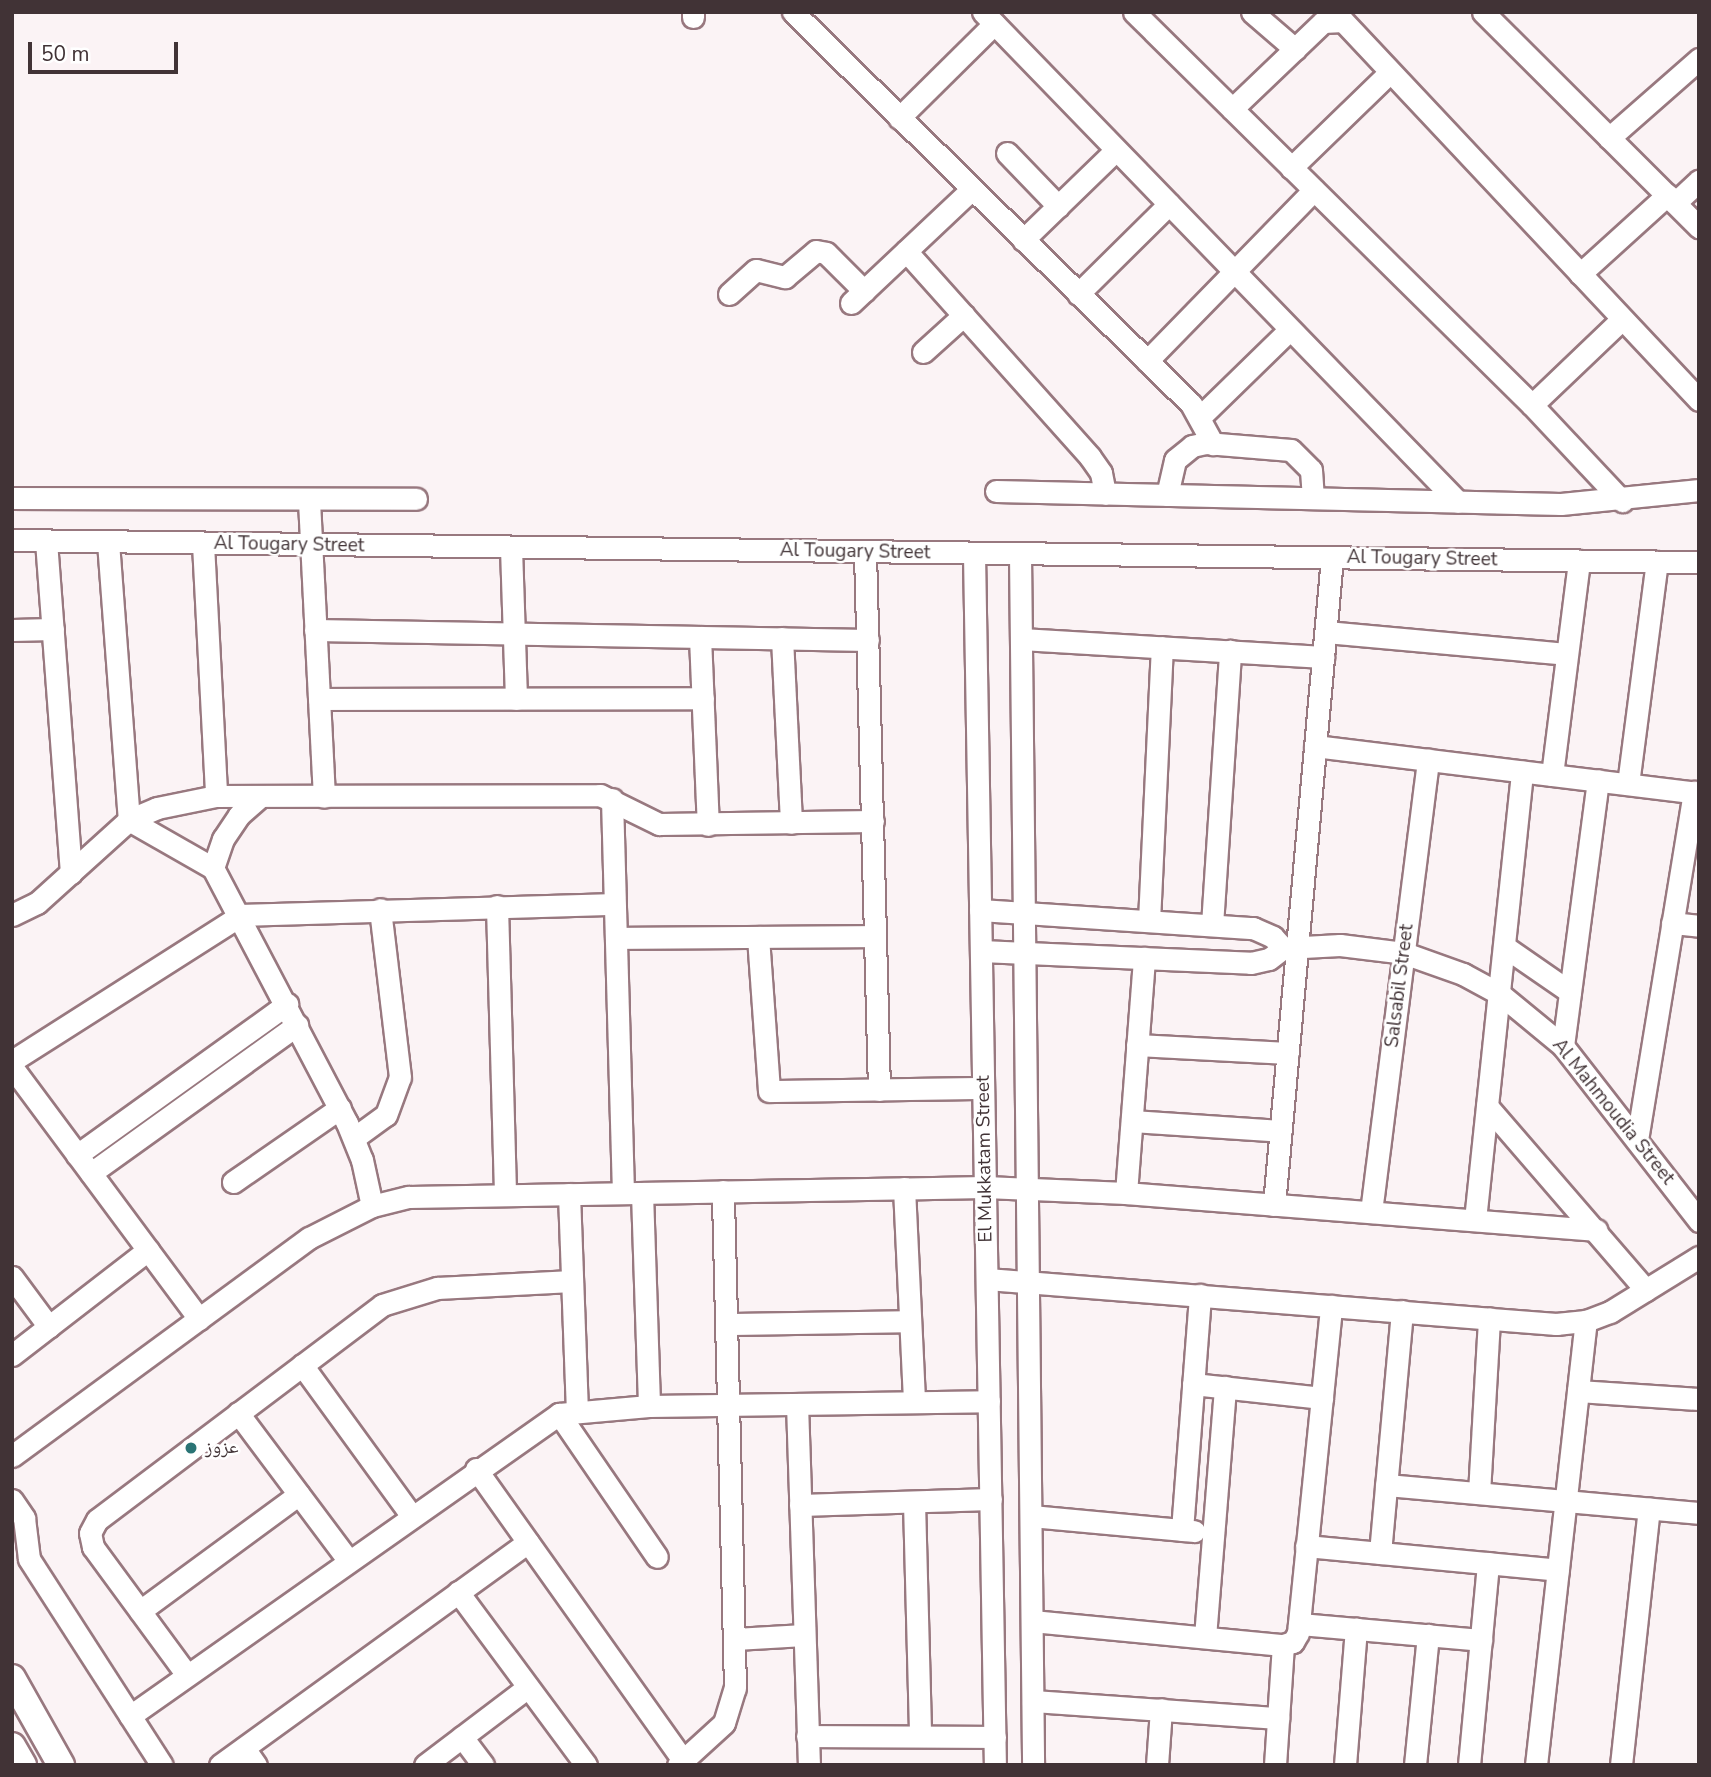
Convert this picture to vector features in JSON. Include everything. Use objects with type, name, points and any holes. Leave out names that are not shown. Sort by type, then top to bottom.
[{"type":"street","points":[[793,12],[1201,416],[1213,444]]},
{"type":"street","points":[[1134,12],[1532,405],[1622,501]]},
{"type":"street","points":[[1252,12],[1295,49]]},
{"type":"street","points":[[1483,12],[1699,227]]},
{"type":"street","points":[[900,118],[989,18],[1458,502]]},
{"type":"street","points":[[1232,110],[1323,22],[1338,19],[1699,400]]},
{"type":"street","points":[[1609,138],[1699,59]]},
{"type":"street","points":[[1291,168],[1390,72]]},
{"type":"street","points":[[1023,240],[1116,150]]},
{"type":"street","points":[[1007,153],[1058,206]]},
{"type":"street","points":[[1580,274],[1671,199],[1699,181]]},
{"type":"street","points":[[729,294],[755,270],[785,277],[816,251],[826,253],[857,297],[972,189]]},
{"type":"street","points":[[1146,361],[1314,190]]},
{"type":"street","points":[[1078,294],[1169,204]]},
{"type":"street","points":[[906,251],[1097,465],[1105,494]]},
{"type":"street","points":[[923,352],[964,315]]},
{"type":"street","points":[[1532,405],[1622,319]]},
{"type":"street","points":[[1201,416],[1290,329]]},
{"type":"street","points":[[1167,495],[1169,473],[1180,454],[1199,444],[1213,444],[1277,447],[1297,453],[1311,470],[1313,498]]},
{"type":"street","points":[[996,491],[1458,502],[1622,501],[1699,490]]},
{"type":"street","points":[[12,499],[416,499]]},
{"type":"street","points":[[309,501],[324,797]]},
{"type":"street","name":"Al Tougary Street","points":[[12,540],[1699,562]]},
{"type":"street","points":[[46,541],[71,873]]},
{"type":"street","points":[[108,542],[129,820]]},
{"type":"street","points":[[203,544],[216,796]]},
{"type":"street","points":[[511,548],[516,699]]},
{"type":"street","points":[[865,552],[879,1090]]},
{"type":"street","name":"El Mukkatam Street","points":[[974,554],[995,1765]]},
{"type":"street","points":[[1020,554],[1033,1765]]},
{"type":"street","points":[[1274,1205],[1288,1053],[1290,947],[1315,746],[1332,558]]},
{"type":"street","points":[[1552,775],[1580,561]]},
{"type":"street","points":[[1628,784],[1657,562]]},
{"type":"street","points":[[12,631],[53,629]]},
{"type":"street","points":[[315,630],[868,639]]},
{"type":"street","points":[[1325,632],[1566,654]]},
{"type":"street","points":[[700,637],[708,825]]},
{"type":"street","points":[[782,638],[791,823]]},
{"type":"street","points":[[1021,639],[1323,657]]},
{"type":"street","points":[[1149,921],[1162,647]]},
{"type":"street","points":[[1212,925],[1230,651]]},
{"type":"street","points":[[319,699],[703,698]]},
{"type":"street","points":[[1315,746],[1697,792],[1672,923],[1637,1140]]},
{"type":"street","name":"Salsabil Street","points":[[1371,1212],[1428,760]]},
{"type":"street","points":[[1475,1220],[1522,771]]},
{"type":"street","points":[[1563,1046],[1598,780]]},
{"type":"street","points":[[12,915],[37,904],[129,820],[157,808],[216,796],[600,795],[612,799],[642,819],[659,824],[873,821]]},
{"type":"street","points":[[213,867],[239,815],[260,797]]},
{"type":"street","points":[[612,799],[615,938],[649,1406]]},
{"type":"street","points":[[129,820],[213,867],[241,915],[340,1108],[354,1138],[372,1206]]},
{"type":"street","points":[[12,1061],[241,915],[614,904]]},
{"type":"street","points":[[497,906],[505,1195]]},
{"type":"street","points":[[354,1138],[386,1115],[401,1077],[380,909]]},
{"type":"street","points":[[980,910],[1260,930],[1290,947]]},
{"type":"street","points":[[1672,923],[1699,926]]},
{"type":"street","points":[[615,938],[875,936]]},
{"type":"street","points":[[758,937],[769,1091],[983,1088]]},
{"type":"street","name":"Al Mahmoudia Street","points":[[1290,947],[1340,945],[1404,953],[1454,970],[1500,994],[1563,1046],[1695,1208]]},
{"type":"street","points":[[981,951],[1251,963],[1269,959],[1290,947]]},
{"type":"street","points":[[1504,947],[1570,992]]},
{"type":"street","points":[[1126,1193],[1144,958]]},
{"type":"street","points":[[77,1155],[287,1004]]},
{"type":"street","points":[[91,1174],[297,1025]]},
{"type":"street","points":[[1137,1045],[1288,1053]]},
{"type":"street","points":[[12,1067],[199,1319]]},
{"type":"street","points":[[1487,1107],[1597,1230],[1646,1290]]},
{"type":"street","points":[[233,1182],[340,1108]]},
{"type":"street","points":[[1132,1121],[1280,1130]]},
{"type":"street","points":[[12,1456],[309,1238],[372,1206],[409,1196],[985,1187],[1126,1193],[1597,1230]]},
{"type":"street","points":[[904,1188],[914,1402]]},
{"type":"street","points":[[476,1469],[683,1763],[712,1738],[731,1706],[735,1639],[723,1191]]},
{"type":"street","points":[[569,1194],[572,1281],[568,1412],[657,1557]]},
{"type":"street","points":[[12,1355],[148,1251]]},
{"type":"street","points":[[987,1279],[1556,1324],[1586,1321],[1646,1290],[1699,1257]]},
{"type":"street","points":[[12,1277],[48,1327]]},
{"type":"street","points":[[187,1675],[93,1547],[92,1526],[382,1305],[409,1294],[572,1281]]},
{"type":"street","points":[[1182,1530],[1200,1295]]},
{"type":"street","points":[[1032,1620],[1283,1645],[1296,1638],[1331,1306]]},
{"type":"street","points":[[1380,1553],[1402,1311]]},
{"type":"street","points":[[1479,1493],[1489,1318]]},
{"type":"street","points":[[727,1324],[910,1321]]},
{"type":"street","points":[[1536,1765],[1586,1321]]},
{"type":"street","points":[[302,1365],[411,1515]]},
{"type":"street","points":[[1193,1384],[1322,1398]]},
{"type":"street","points":[[1205,1637],[1225,1387]]},
{"type":"street","points":[[1578,1391],[1699,1399]]},
{"type":"street","points":[[130,1716],[476,1469],[568,1412],[649,1406],[989,1401]]},
{"type":"street","points":[[797,1404],[809,1765]]},
{"type":"street","points":[[239,1413],[348,1560]]},
{"type":"street","points":[[1386,1485],[1699,1513]]},
{"type":"street","points":[[140,1611],[299,1494]]},
{"type":"street","points":[[800,1505],[991,1499]]},
{"type":"street","points":[[12,1500],[24,1518],[29,1559],[162,1765]]},
{"type":"street","points":[[914,1502],[920,1736]]},
{"type":"street","points":[[1621,1765],[1649,1509]]},
{"type":"street","points":[[1031,1516],[1213,1533]]},
{"type":"street","points":[[220,1765],[250,1756],[458,1592],[528,1542]]},
{"type":"street","points":[[1306,1546],[1558,1570]]},
{"type":"street","points":[[1469,1765],[1488,1563]]},
{"type":"street","points":[[458,1592],[586,1765]]},
{"type":"street","points":[[1299,1624],[1481,1640]]},
{"type":"street","points":[[1345,1765],[1356,1628]]},
{"type":"street","points":[[735,1639],[804,1635]]},
{"type":"street","points":[[1415,1765],[1429,1635]]},
{"type":"street","points":[[1275,1765],[1283,1645]]},
{"type":"street","points":[[12,1678],[61,1765]]},
{"type":"street","points":[[425,1765],[528,1687]]},
{"type":"street","points":[[1032,1701],[1278,1718]]},
{"type":"street","points":[[1157,1765],[1161,1709]]},
{"type":"street","points":[[807,1736],[995,1737]]},
{"type":"street","points":[[462,1737],[483,1765]]},
{"type":"street","points":[[12,1746],[23,1765]]},
{"type":"place","name":"عزوز","points":[[191,1448]]}]
